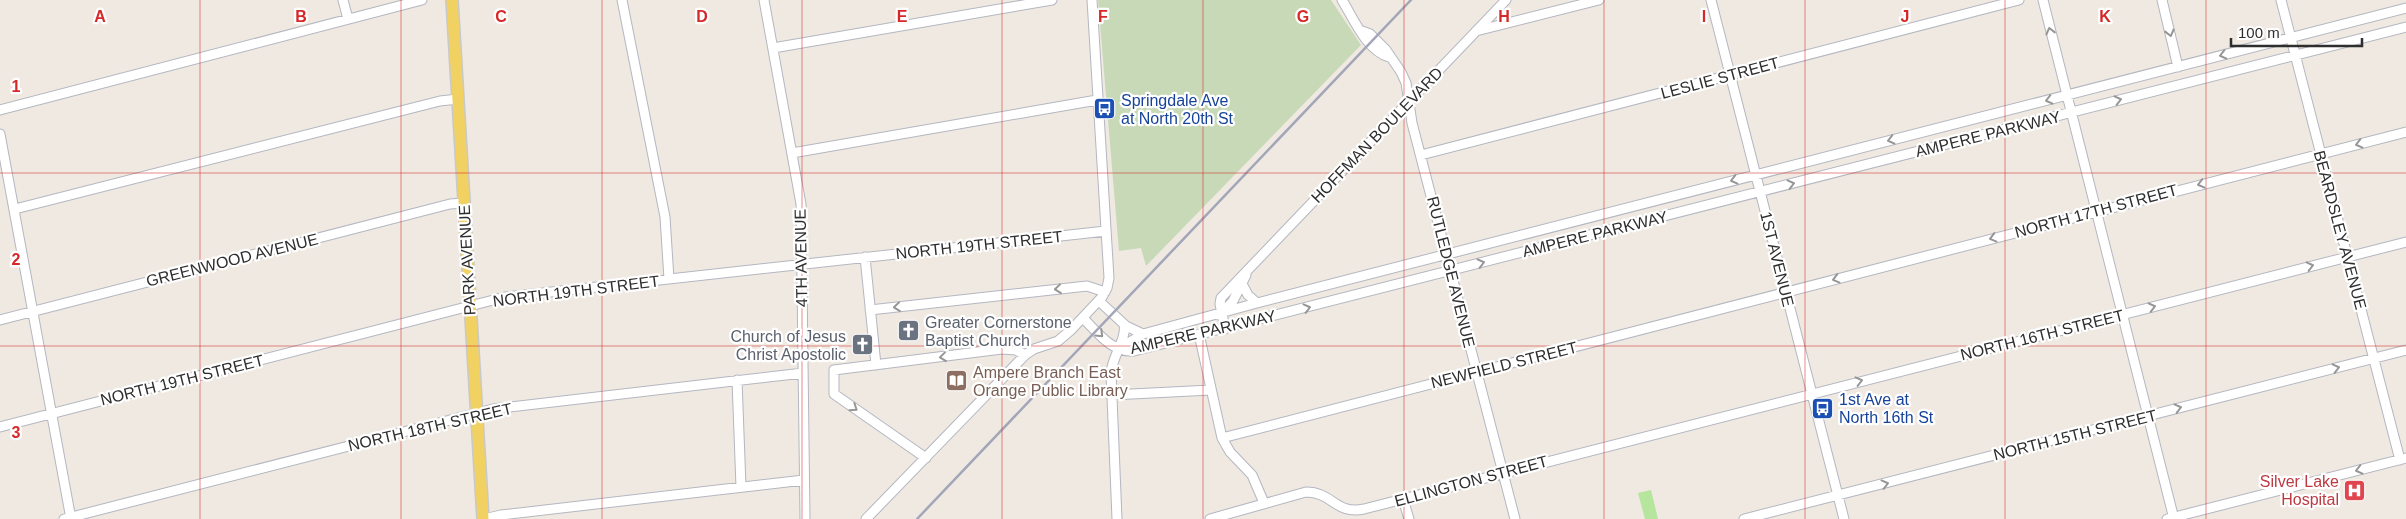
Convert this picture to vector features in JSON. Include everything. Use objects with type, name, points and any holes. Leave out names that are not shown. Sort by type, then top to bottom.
[{"type":"main road","name":"PARK AVENUE","points":[[452,0],[483,519]]},
{"type":"street","points":[[343,0],[348,19]]},
{"type":"street","points":[[0,110],[422,0]]},
{"type":"street","points":[[622,0],[665,217],[670,279]]},
{"type":"street","name":"4TH AVENUE","points":[[764,0],[801,204],[805,519]]},
{"type":"street","points":[[773,48],[1052,0]]},
{"type":"street","points":[[866,519],[1025,355],[1062,338],[1083,318],[1105,292],[1109,278],[1092,0]]},
{"type":"street","name":"RUTLEDGE AVENUE","points":[[1342,0],[1362,31],[1370,34],[1386,50],[1404,78],[1421,155],[1515,519]]},
{"type":"street","name":"HOFFMAN BOULEVARD","points":[[1226,329],[1221,298],[1506,0]]},
{"type":"street","points":[[1476,31],[1599,0]]},
{"type":"street","name":"1ST AVENUE","points":[[1711,0],[1844,519]]},
{"type":"street","name":"LESLIE STREET","points":[[1421,155],[2019,0]]},
{"type":"street","points":[[2043,0],[2148,416],[2171,518],[2403,459]]},
{"type":"street","points":[[2162,0],[2178,67]]},
{"type":"street","name":"BEARDSLEY AVENUE","points":[[2281,0],[2347,257],[2403,459]]},
{"type":"street","name":"AMPERE PARKWAY","points":[[1118,349],[1142,334],[1257,303],[2291,38],[2403,6]]},
{"type":"street","name":"AMPERE PARKWAY","points":[[1118,349],[1134,351],[1226,329],[2406,27]]},
{"type":"street","points":[[15,209],[458,99]]},
{"type":"street","points":[[792,153],[1097,100]]},
{"type":"street","name":"NORTH 17TH STREET","points":[[1786,292],[2406,132]]},
{"type":"street","points":[[0,134],[34,311],[68,518]]},
{"type":"street","name":"GREENWOOD AVENUE","points":[[0,320],[450,204],[464,203]]},
{"type":"street","name":"NORTH 19TH STREET","points":[[0,427],[505,297],[1106,230]]},
{"type":"street","name":"NORTH 16TH STREET","points":[[1679,427],[2406,242]]},
{"type":"street","points":[[865,257],[876,365]]},
{"type":"street","name":"HOFFMAN BOULEVARD","points":[[1222,313],[1233,301],[1248,270]]},
{"type":"street","points":[[1242,284],[1248,295],[1257,303]]},
{"type":"street","points":[[870,310],[1086,286],[1105,292]]},
{"type":"street","name":"NEWFIELD STREET","points":[[1222,438],[1786,292]]},
{"type":"street","points":[[1099,300],[1124,324],[1142,334]]},
{"type":"street","points":[[1083,318],[1118,349]]},
{"type":"street","points":[[1117,519],[1111,368],[1124,334],[1124,324]]},
{"type":"street","points":[[1199,334],[1222,438],[1230,452],[1252,475],[1264,504]]},
{"type":"street","points":[[926,458],[834,394],[834,370],[1002,349],[1016,350],[1025,355]]},
{"type":"street","name":"NORTH 15TH STREET","points":[[1744,519],[2406,350]]},
{"type":"street","name":"NORTH 18TH STREET","points":[[68,518],[499,408],[803,373]]},
{"type":"street","points":[[737,380],[740,488]]},
{"type":"street","points":[[1112,395],[1211,390]]},
{"type":"street","name":"ELLINGTON STREET","points":[[1210,519],[1311,492],[1322,494],[1342,508],[1351,511],[1404,499],[1679,427]]},
{"type":"street","points":[[483,519],[502,515],[804,480]]},
{"type":"street","points":[[1404,499],[1409,519]]},
{"type":"green space","points":[[1098,0],[1331,0],[1361,45],[1146,266],[1141,248],[1119,251]]},
{"type":"green space","points":[[1651,490],[1658,519],[1645,519],[1638,493]]},
{"type":"railway","points":[[917,519],[1411,0]]},
{"type":"place","name":"Springdale Ave at North 20th St","points":[[1105,109]]},
{"type":"place","name":"Greater Cornerstone Baptist Church","points":[[909,331]]},
{"type":"place","name":"Church of Jesus Christ Apostolic","points":[[862,345]]},
{"type":"place","name":"Ampere Branch East Orange Public Library","points":[[957,381]]},
{"type":"place","name":"1st Ave at North 16th St","points":[[1823,408]]},
{"type":"place","name":"Silver Lake Hospital","points":[[2355,490]]}]
